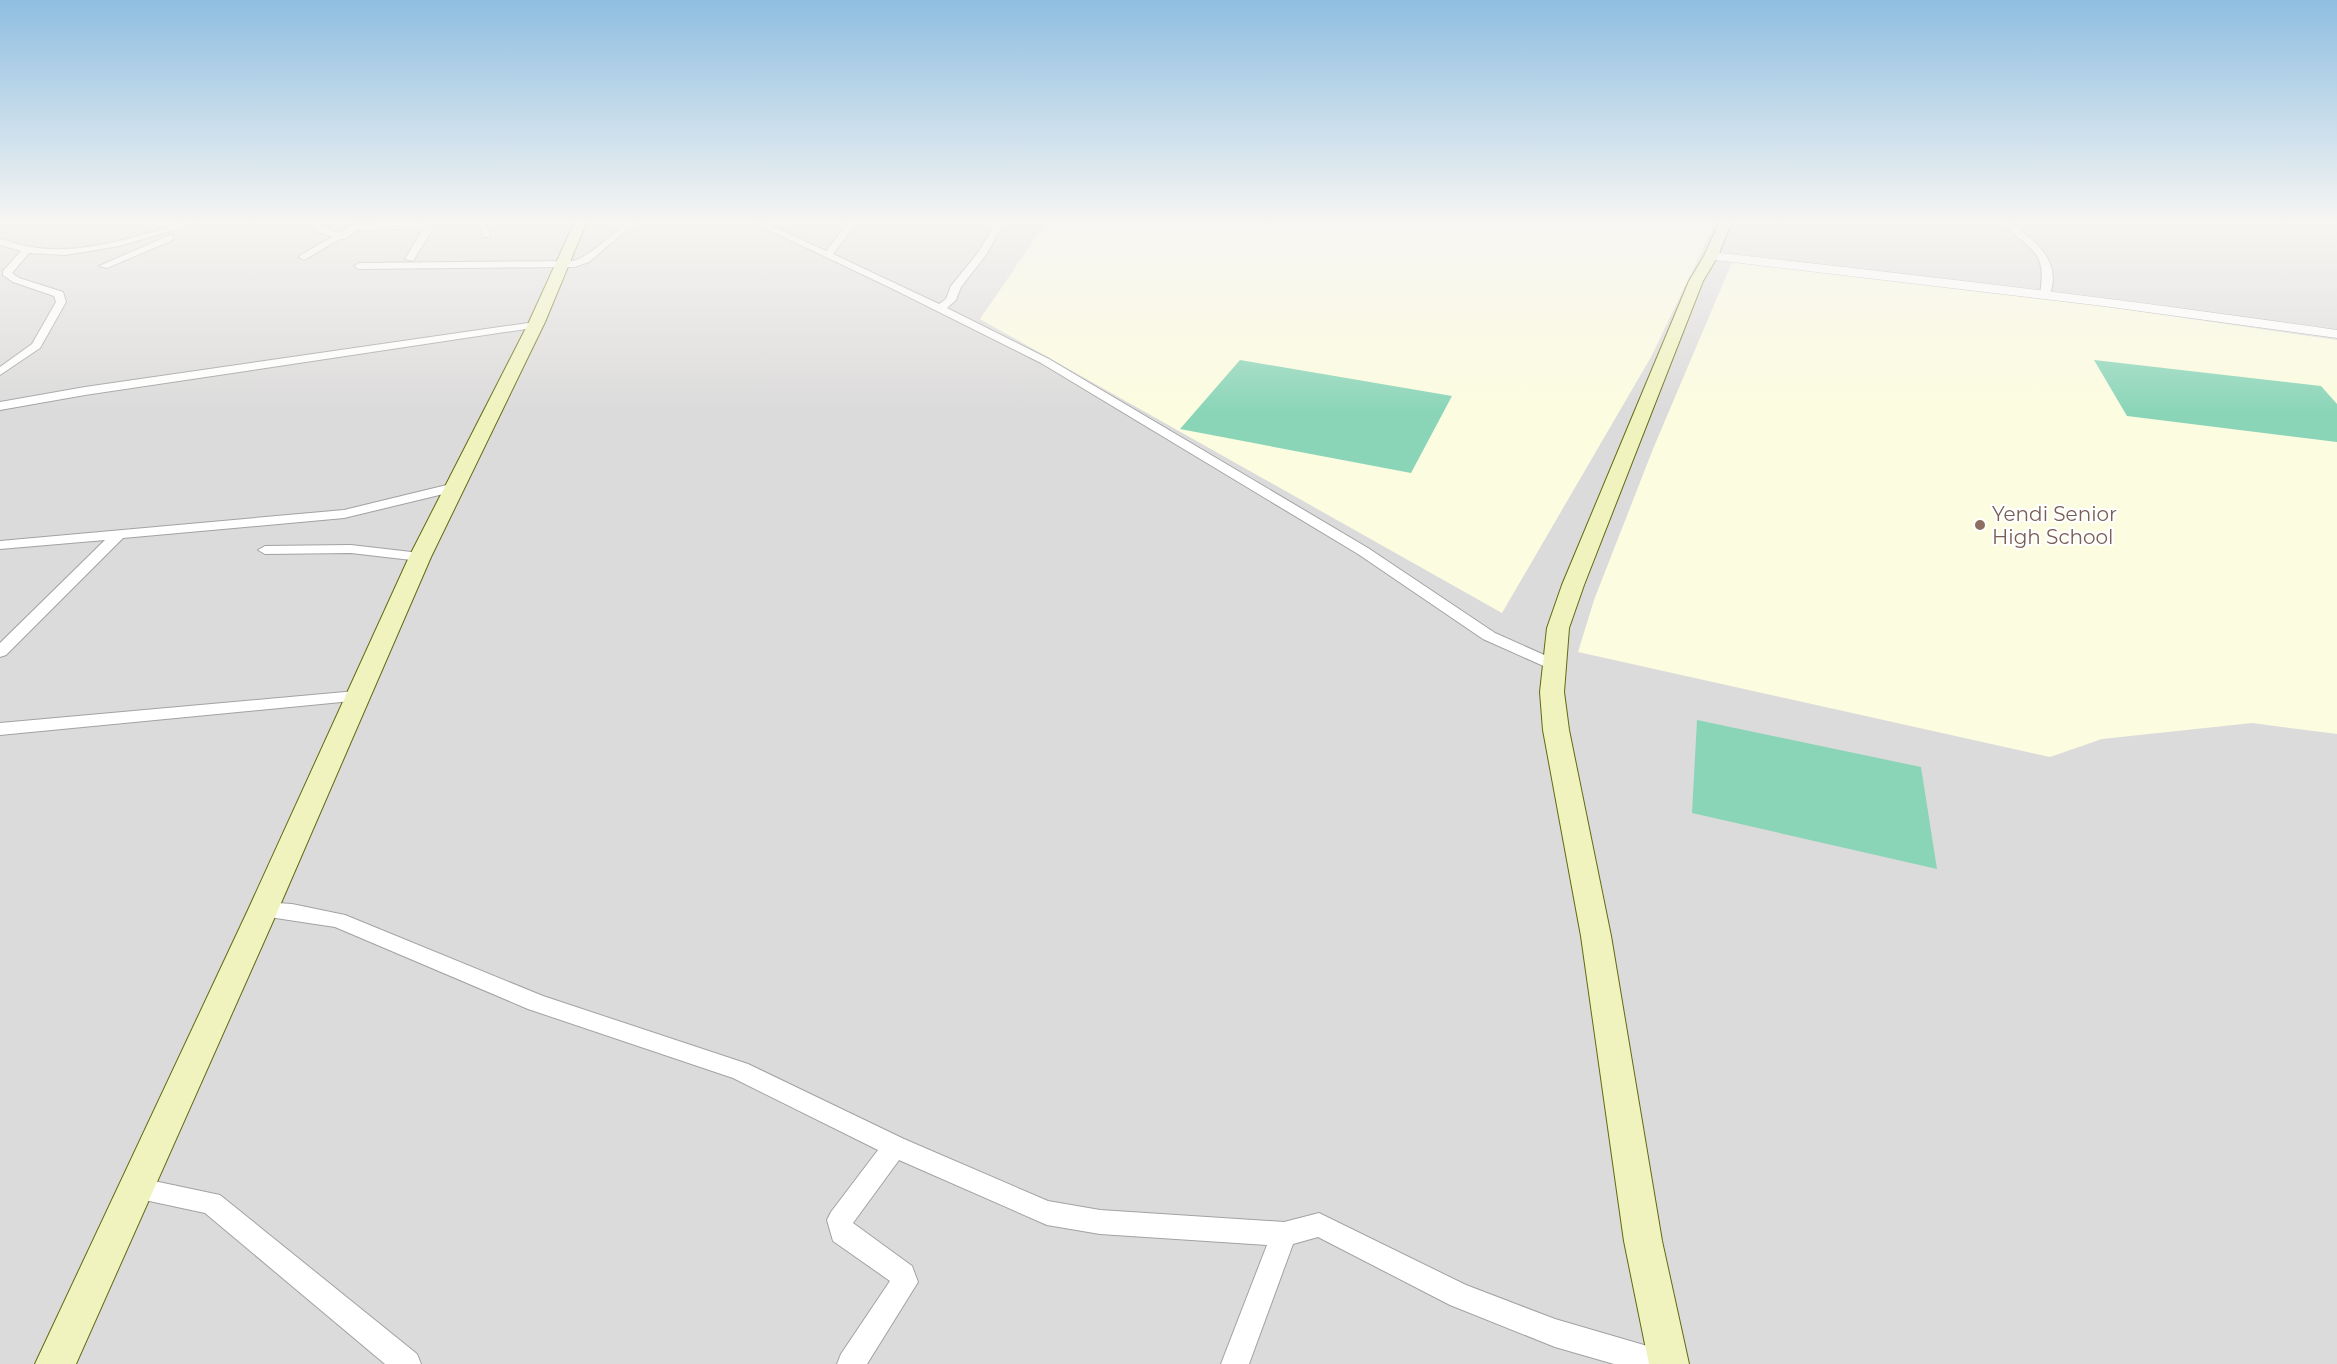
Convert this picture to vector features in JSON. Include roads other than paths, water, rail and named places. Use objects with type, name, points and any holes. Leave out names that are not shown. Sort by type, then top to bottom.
[{"type":"main road","points":[[54,1364],[263,910],[420,556],[535,325],[552,285]]},
{"type":"main road","points":[[1669,1364],[1643,1241],[1596,936],[1556,730],[1552,692],[1558,627],[1695,285]]},
{"type":"street","points":[[0,372],[36,346],[61,302],[59,294],[30,285]]},
{"type":"street","points":[[892,285],[1045,362],[1363,551],[1489,636],[1554,665]]},
{"type":"street","points":[[940,308],[951,300],[957,285]]},
{"type":"street","points":[[1963,285],[2174,310],[2337,334]]},
{"type":"street","points":[[2045,294],[2046,285]]},
{"type":"street","points":[[0,406],[97,389],[535,325]]},
{"type":"street","points":[[0,545],[344,514],[455,487]]},
{"type":"street","points":[[0,652],[118,535]]},
{"type":"street","points":[[265,550],[351,549],[420,556]]},
{"type":"street","points":[[0,729],[356,696]]},
{"type":"street","points":[[263,910],[305,913],[338,920],[536,1003],[740,1071],[895,1147],[1047,1213],[1100,1222],[1284,1234],[1319,1225],[1459,1296],[1555,1334],[1661,1364]]},
{"type":"street","points":[[851,1364],[905,1282],[903,1275],[842,1232],[840,1220],[895,1147]]},
{"type":"street","points":[[135,1188],[211,1203],[407,1364]]},
{"type":"street","points":[[1235,1364],[1284,1234]]},
{"type":"place","name":"Yendi Senior High School","points":[[1980,525]]}]
